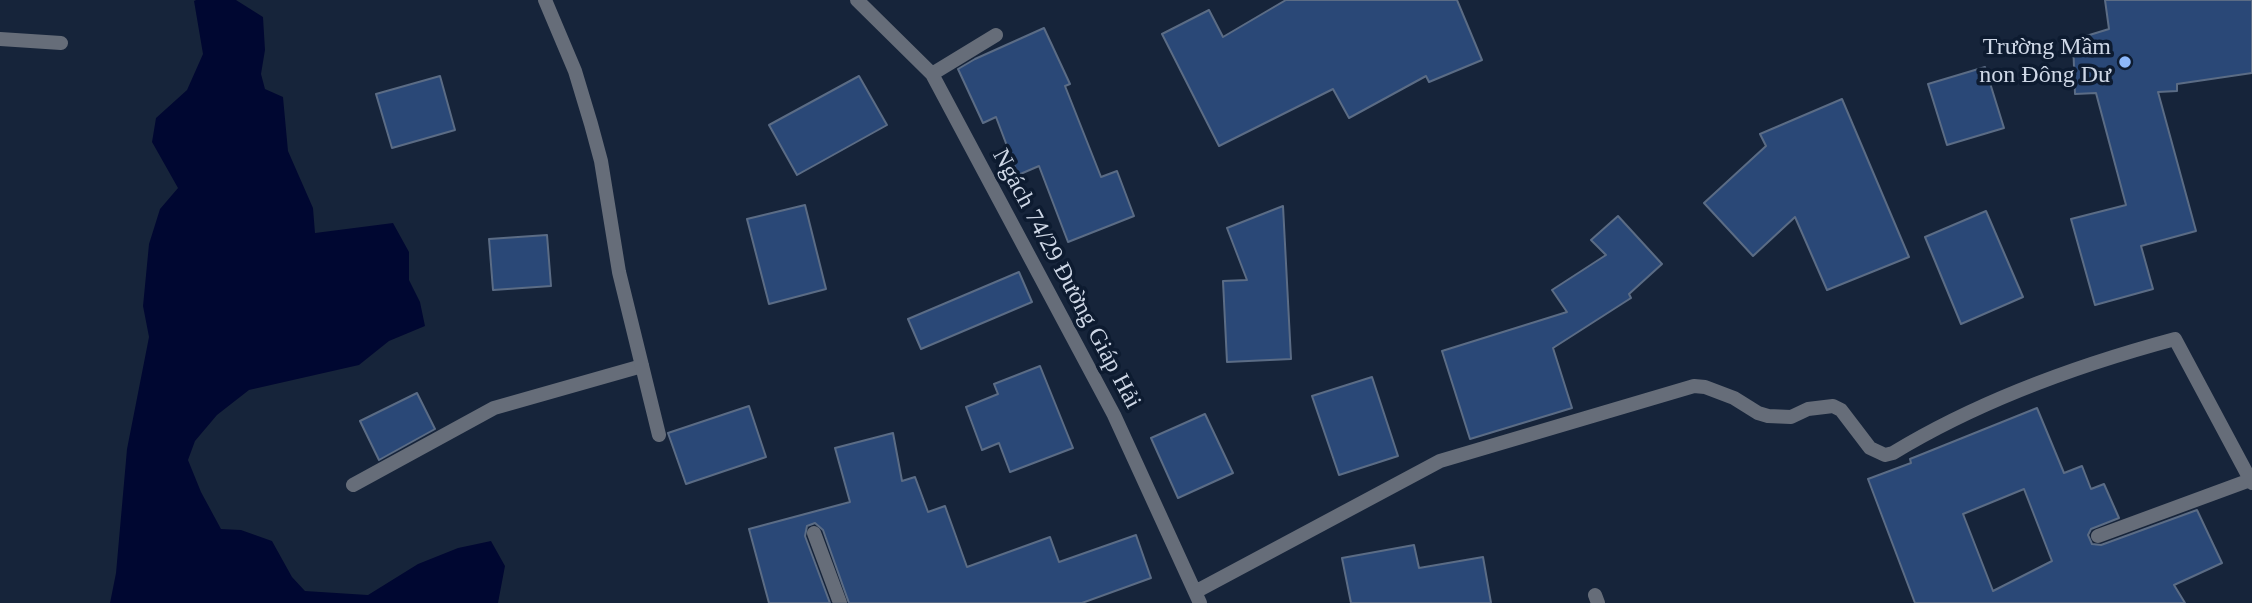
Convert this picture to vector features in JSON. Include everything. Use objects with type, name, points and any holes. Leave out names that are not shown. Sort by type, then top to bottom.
[{"type":"street","points":[[545,0],[575,71],[601,162],[619,272],[659,435]]},
{"type":"street","name":"Ngách 74/29 Đường Giáp Hải","points":[[857,0],[932,74],[1114,415],[1198,598]]},
{"type":"street","points":[[932,74],[996,35]]},
{"type":"street","points":[[0,39],[61,43]]},
{"type":"street","points":[[1198,598],[1440,461],[1694,386],[1705,387],[1734,398],[1768,416],[1791,417],[1808,409],[1833,406],[1841,410],[1870,449],[1885,455],[2003,397],[2103,361],[2175,339],[2251,481],[2098,536]]},
{"type":"street","points":[[353,485],[495,408],[642,366]]},
{"type":"street","points":[[814,533],[840,603]]},
{"type":"water","points":[[236,0],[263,17],[265,50],[261,74],[265,89],[283,97],[288,151],[313,208],[315,233],[393,223],[409,252],[409,280],[420,302],[425,326],[389,341],[359,365],[249,390],[217,415],[195,441],[188,460],[201,492],[221,529],[241,530],[272,541],[292,577],[305,591],[368,595],[418,564],[458,548],[491,541],[505,566],[498,603],[110,603],[116,573],[127,449],[149,337],[143,306],[149,244],[160,209],[178,188],[152,142],[156,118],[187,90],[203,54],[194,1]]},
{"type":"building","points":[[1286,0],[1457,0],[1482,60],[1429,82],[1426,76],[1349,118],[1333,89],[1219,146],[1162,34],[1209,10],[1223,37]]},
{"type":"building","points":[[2105,0],[2252,0],[2252,73],[2177,84],[2177,91],[2158,92],[2196,231],[2141,246],[2153,289],[2095,305],[2071,219],[2126,205],[2096,93],[2075,94],[2073,40],[2109,29]]},
{"type":"building","points":[[1044,28],[1070,84],[1065,86],[1101,177],[1117,171],[1134,216],[1068,242],[1039,166],[1018,175],[996,117],[983,123],[958,69]]},
{"type":"building","points":[[1985,67],[2004,128],[1947,145],[1928,84]]},
{"type":"building","points":[[440,76],[455,130],[392,148],[376,94]]},
{"type":"building","points":[[859,76],[887,125],[797,175],[769,125]]},
{"type":"building","points":[[1842,99],[1909,257],[1827,290],[1795,217],[1753,256],[1704,203],[1766,146],[1760,134]]},
{"type":"building","points":[[805,205],[826,289],[769,304],[747,219]]},
{"type":"building","points":[[1283,206],[1291,359],[1227,362],[1223,281],[1247,280],[1227,228]]},
{"type":"building","points":[[1986,211],[2023,297],[1961,324],[1925,237]]},
{"type":"building","points":[[1618,216],[1662,264],[1629,294],[1631,298],[1553,348],[1572,408],[1470,439],[1442,351],[1567,312],[1552,290],[1606,255],[1591,240]]},
{"type":"building","points":[[547,235],[551,286],[493,290],[489,239]]},
{"type":"building","points":[[1019,272],[1032,302],[921,349],[908,319]]},
{"type":"building","points":[[1040,366],[1073,448],[1010,472],[999,443],[982,450],[966,407],[998,394],[994,384]]},
{"type":"building","points":[[1372,377],[1398,456],[1339,475],[1312,396]]},
{"type":"building","points":[[417,393],[435,429],[379,460],[360,421]]},
{"type":"building","points":[[749,406],[766,457],[686,484],[668,433]]},
{"type":"building","points":[[2037,408],[2064,473],[2082,466],[2091,489],[2104,484],[2119,518],[2091,529],[2088,535],[2092,544],[2101,545],[2197,510],[2222,563],[2174,585],[2185,603],[1915,603],[1868,479],[1911,463],[1910,459]],"holes":[[[2024,489],[2052,561],[1993,591],[1963,514]]]},
{"type":"building","points":[[1205,414],[1233,473],[1178,498],[1151,438]]},
{"type":"building","points":[[893,433],[902,481],[915,477],[928,512],[945,506],[967,567],[1050,537],[1059,562],[1136,535],[1151,578],[1082,603],[849,603],[823,530],[815,523],[807,526],[805,536],[830,603],[769,603],[749,529],[850,502],[835,448]]},
{"type":"building","points":[[1414,545],[1419,568],[1483,557],[1491,603],[1351,603],[1342,558]]},
{"type":"place","name":"Trường Mầm non Đông Dư","points":[[2125,62]]}]
